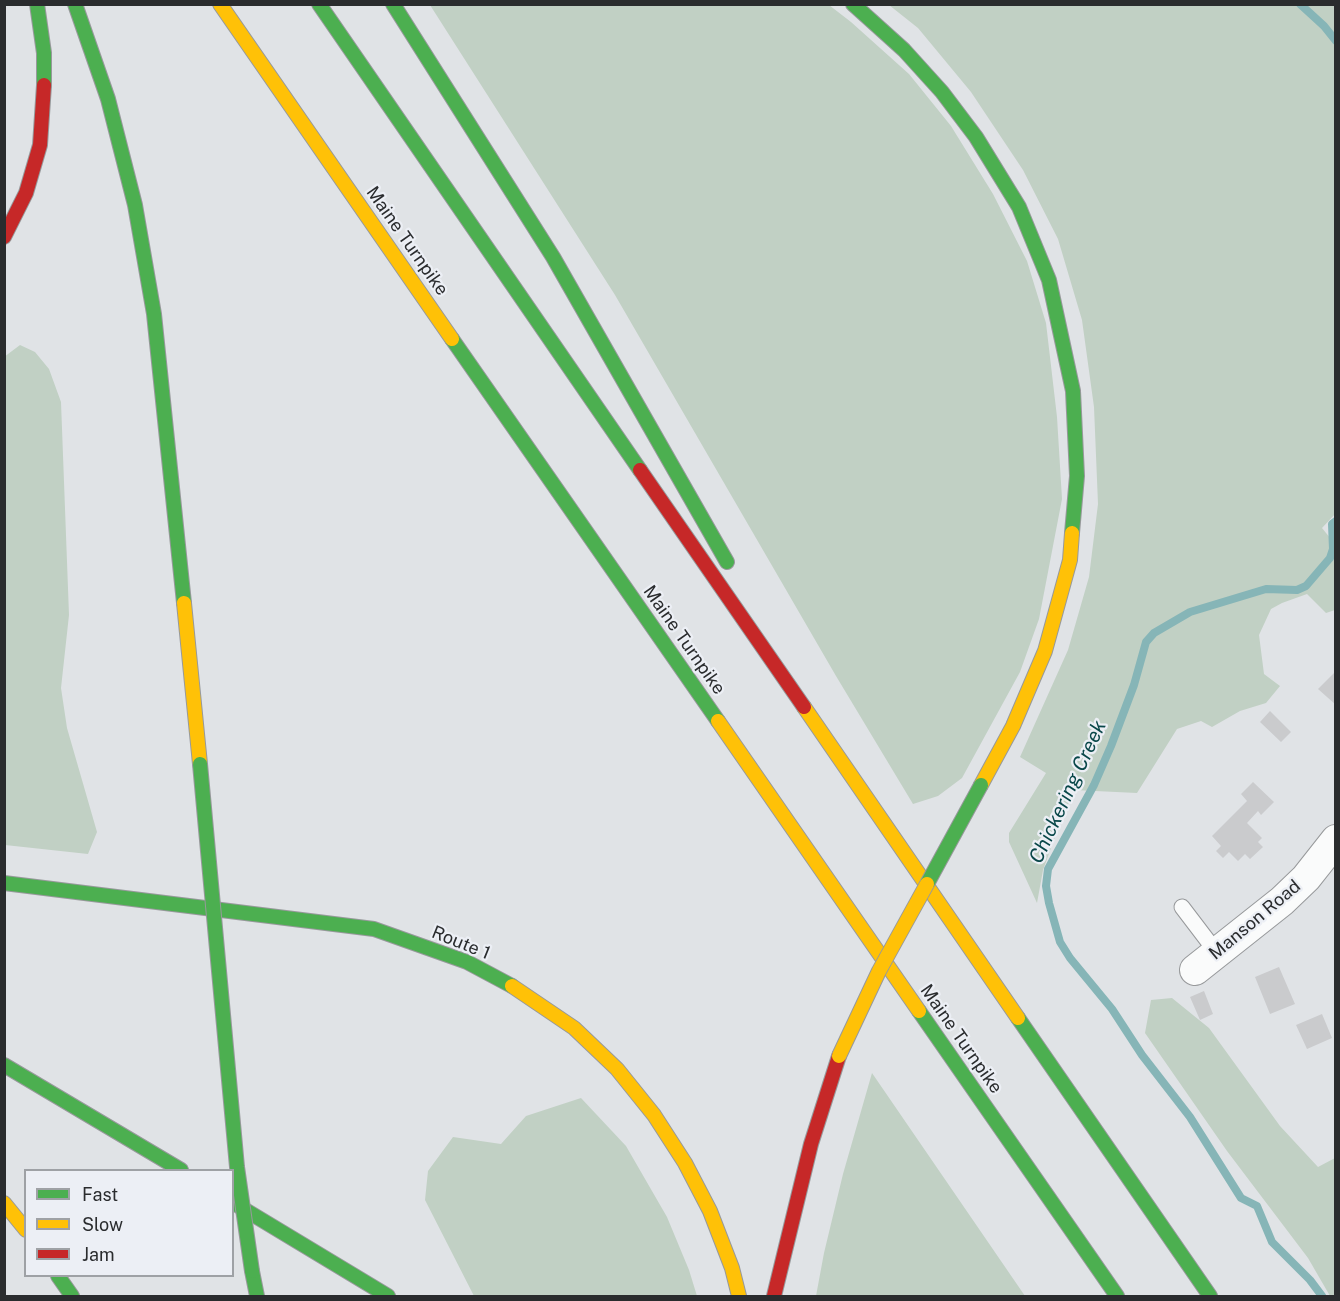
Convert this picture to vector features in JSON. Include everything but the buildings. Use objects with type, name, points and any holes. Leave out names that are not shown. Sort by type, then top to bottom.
[{"type":"main road","points":[[4,237],[26,193],[40,145],[44,64],[37,4]]},
{"type":"main road","points":[[75,4],[108,99],[133,195],[154,314],[200,764],[237,1167],[257,1296]]},
{"type":"main road","name":"Maine Turnpike","points":[[220,4],[1117,1296]]},
{"type":"main road","points":[[319,4],[1210,1296]]},
{"type":"main road","points":[[393,4],[553,256],[736,578]]},
{"type":"main road","points":[[774,1296],[811,1144],[839,1056],[879,971],[1013,726],[1046,651],[1070,560],[1077,476],[1073,391],[1049,280],[1019,207],[976,137],[942,92],[904,50],[853,4]]},
{"type":"main road","points":[[753,609],[834,751]]},
{"type":"main road","name":"Route 1","points":[[4,883],[374,929],[467,962],[523,992],[574,1028],[617,1069],[654,1115],[685,1163],[710,1211],[732,1268],[739,1296]]},
{"type":"main road","points":[[4,1065],[179,1169]]},
{"type":"main road","points":[[4,1203],[24,1228]]},
{"type":"main road","points":[[234,1203],[388,1296]]},
{"type":"main road","points":[[59,1277],[72,1296]]},
{"type":"street","name":"Manson Road","points":[[1206,962],[1282,901],[1306,878],[1335,840]]},
{"type":"lane","points":[[1182,907],[1206,962]]},
{"type":"green space","points":[[430,5],[829,5],[909,74],[951,126],[993,194],[1027,261],[1046,323],[1057,417],[1062,499],[1039,619],[1020,672],[962,778],[938,796],[913,804],[615,295]]},
{"type":"green space","points":[[889,5],[1335,5],[1336,513],[1322,528],[1335,544],[1335,610],[1326,613],[1307,594],[1271,609],[1259,635],[1264,674],[1280,686],[1266,703],[1240,711],[1212,727],[1201,721],[1177,729],[1137,793],[1074,790],[1043,870],[1037,903],[1009,842],[1009,833],[1046,773],[1020,757],[1068,650],[1089,577],[1098,504],[1094,407],[1082,320],[1058,239],[1023,170],[971,92],[918,28]]},
{"type":"green space","points":[[20,345],[35,352],[49,369],[61,402],[69,615],[61,688],[67,728],[97,832],[88,854],[5,845],[4,357]]},
{"type":"green space","points":[[1172,998],[1209,1028],[1280,1126],[1318,1167],[1335,1158],[1335,1296],[1330,1296],[1308,1258],[1227,1151],[1145,1033],[1151,1000]]},
{"type":"green space","points":[[872,1073],[1025,1296],[816,1296],[843,1174]]},
{"type":"green space","points":[[581,1098],[626,1146],[667,1217],[697,1296],[474,1296],[425,1200],[428,1171],[453,1137],[501,1144],[526,1116]]},
{"type":"waterway","name":"Chickering Creek","points":[[1300,4],[1324,26],[1336,41]]},
{"type":"waterway","name":"Chickering Creek","points":[[1322,1296],[1310,1280],[1272,1242],[1257,1206],[1241,1198],[1190,1117],[1142,1055],[1112,1009],[1070,958],[1060,942],[1046,886],[1048,869],[1094,785],[1111,746],[1134,685],[1146,642],[1154,633],[1190,612],[1266,589],[1297,590],[1306,586],[1330,558],[1333,549],[1332,524],[1336,521]]},
{"type":"traffic: fast","points":[[37,4],[44,53],[44,85]]},
{"type":"traffic: fast","points":[[75,4],[108,99],[135,205],[154,314],[184,603]]},
{"type":"traffic: fast","points":[[319,4],[640,470]]},
{"type":"traffic: fast","points":[[393,4],[553,257],[727,562]]},
{"type":"traffic: fast","points":[[853,4],[904,50],[942,92],[976,137],[1019,207],[1049,280],[1073,391],[1077,476],[1072,533]]},
{"type":"traffic: fast","points":[[452,339],[718,721]]},
{"type":"traffic: fast","points":[[200,764],[237,1167],[252,1271]]},
{"type":"traffic: fast","points":[[927,884],[981,785]]},
{"type":"traffic: fast","points":[[4,883],[374,929],[467,962],[512,986]]},
{"type":"traffic: fast","points":[[919,1011],[1117,1296]]},
{"type":"traffic: fast","points":[[1018,1018],[1210,1296]]},
{"type":"traffic: fast","points":[[4,1065],[179,1169]]},
{"type":"traffic: fast","points":[[234,1203],[388,1296]]},
{"type":"traffic: fast","points":[[252,1271],[257,1296]]},
{"type":"traffic: fast","points":[[59,1277],[72,1296]]},
{"type":"traffic: slow","points":[[220,4],[452,339]]},
{"type":"traffic: slow","points":[[981,785],[1013,726],[1045,651],[1070,560],[1072,533]]},
{"type":"traffic: slow","points":[[184,603],[200,764]]},
{"type":"traffic: slow","points":[[804,707],[1018,1018]]},
{"type":"traffic: slow","points":[[718,721],[919,1011]]},
{"type":"traffic: slow","points":[[839,1056],[879,971],[927,884]]},
{"type":"traffic: slow","points":[[512,986],[574,1028],[617,1069],[654,1115],[685,1163],[710,1211],[732,1268],[739,1296]]},
{"type":"traffic: slow","points":[[4,1203],[24,1228]]},
{"type":"traffic: jam","points":[[4,237],[26,193],[40,145],[44,85]]},
{"type":"traffic: jam","points":[[640,470],[804,707]]},
{"type":"traffic: jam","points":[[774,1296],[811,1144],[839,1056]]}]
